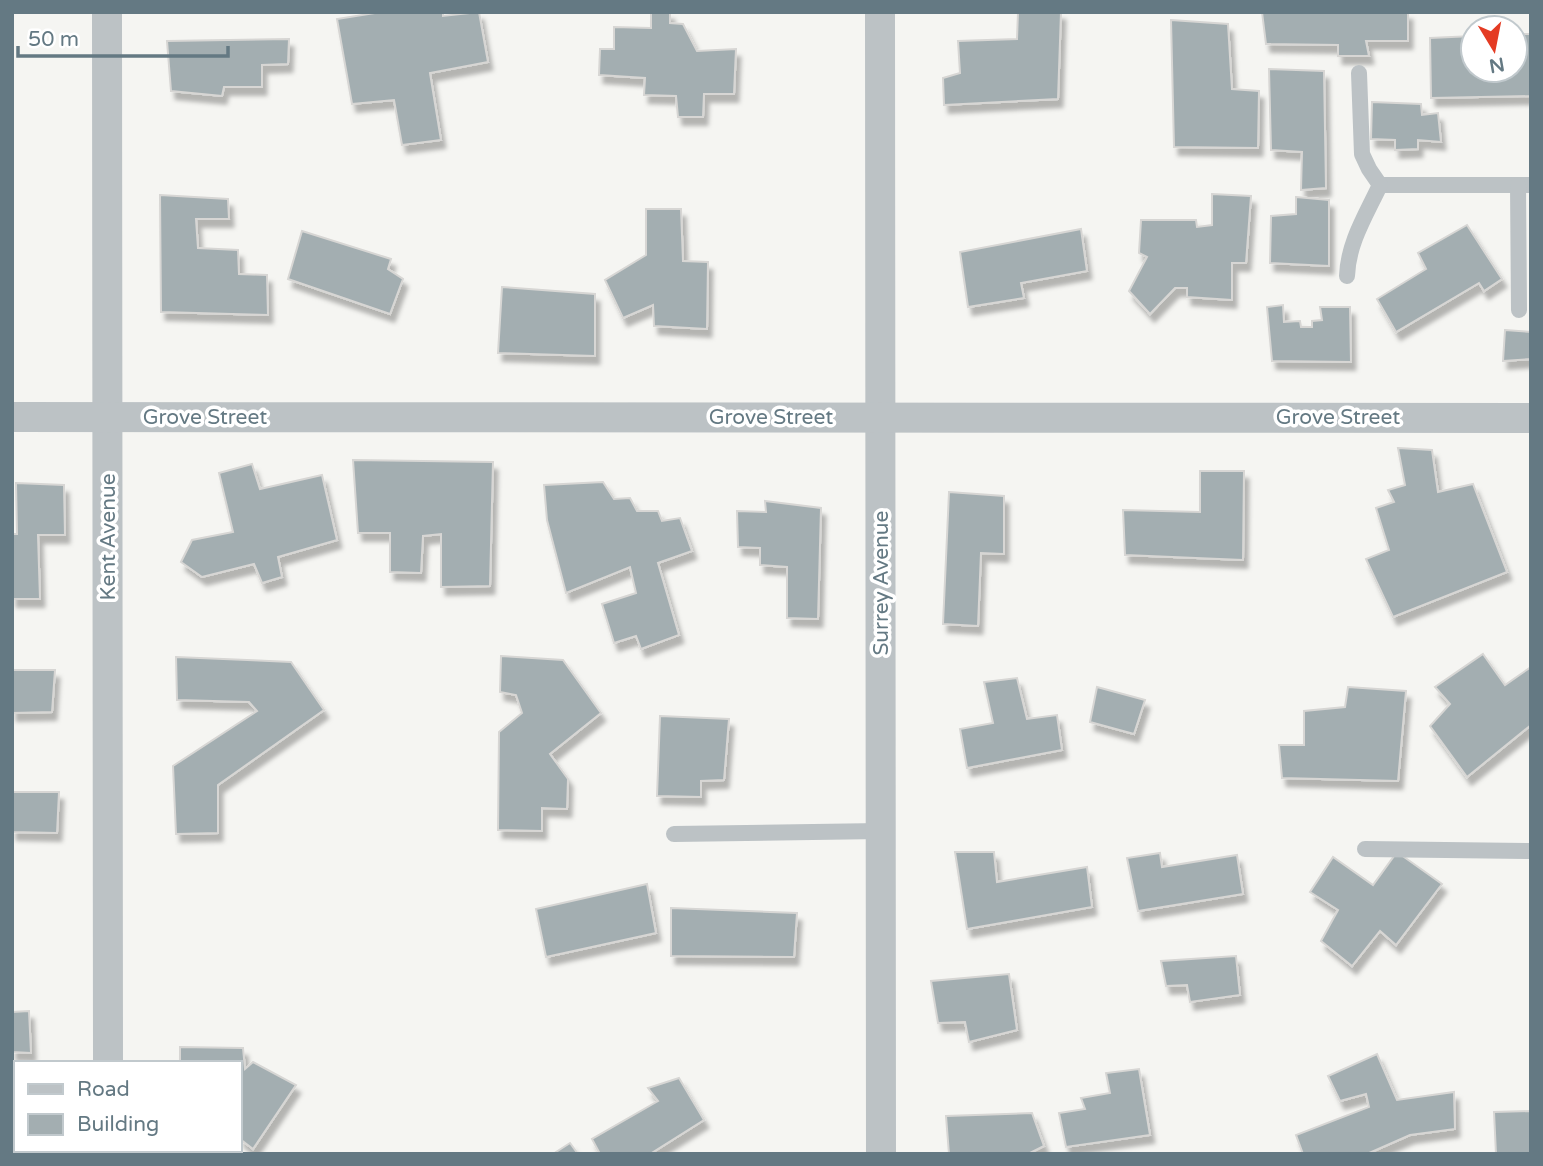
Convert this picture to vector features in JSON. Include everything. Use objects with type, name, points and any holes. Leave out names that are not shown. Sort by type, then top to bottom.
[{"type":"street","name":"Kent Avenue","points":[[107,12],[108,1061]]},
{"type":"street","name":"Surrey Avenue","points":[[880,12],[881,1154]]},
{"type":"street","name":"Grove Street","points":[[12,417],[1531,418]]},
{"type":"lane","points":[[1359,73],[1362,154],[1368,169],[1380,185]]},
{"type":"lane","points":[[1380,185],[1524,185],[1519,310]]},
{"type":"lane","points":[[1348,276],[1349,255],[1354,240],[1380,185]]},
{"type":"lane","points":[[674,834],[881,831]]},
{"type":"lane","points":[[1365,849],[1531,851]]},
{"type":"building","points":[[381,12],[443,12],[443,16],[479,12],[488,62],[430,73],[441,140],[402,145],[394,100],[352,104],[337,19]]},
{"type":"building","points":[[651,12],[670,12],[670,23],[683,24],[697,51],[736,49],[734,94],[704,94],[703,117],[678,117],[676,96],[644,95],[645,78],[599,75],[600,49],[614,49],[614,27],[651,28]]},
{"type":"building","points":[[1018,12],[1061,12],[1058,99],[944,105],[943,78],[960,73],[958,41],[1017,39]]},
{"type":"building","points":[[1262,12],[1408,12],[1408,41],[1366,41],[1369,56],[1338,56],[1338,45],[1266,44]]},
{"type":"building","points":[[1171,20],[1228,24],[1232,89],[1259,91],[1258,148],[1174,147]]},
{"type":"building","points":[[1531,34],[1531,96],[1431,98],[1430,38],[1459,37],[1459,84],[1529,84]]},
{"type":"building","points":[[289,39],[288,64],[262,65],[262,87],[224,87],[222,96],[171,91],[167,41]]},
{"type":"building","points":[[1269,69],[1324,71],[1326,188],[1301,190],[1302,152],[1271,150]]},
{"type":"building","points":[[1372,102],[1421,104],[1422,115],[1438,113],[1441,142],[1418,140],[1418,149],[1395,150],[1395,140],[1371,139]]},
{"type":"building","points":[[1212,194],[1251,196],[1246,263],[1232,263],[1232,300],[1187,297],[1187,288],[1175,288],[1150,314],[1129,291],[1147,257],[1139,253],[1141,220],[1196,220],[1197,227],[1212,225]]},
{"type":"building","points":[[160,195],[228,199],[229,219],[196,219],[198,248],[238,250],[239,274],[267,275],[268,315],[161,312]]},
{"type":"building","points":[[1296,197],[1329,200],[1329,266],[1270,263],[1271,216],[1296,214]]},
{"type":"building","points":[[646,209],[681,209],[683,261],[708,262],[707,329],[654,326],[653,305],[623,318],[605,280],[646,255]]},
{"type":"building","points":[[1467,225],[1502,279],[1484,291],[1479,283],[1396,332],[1377,299],[1426,269],[1418,253]]},
{"type":"building","points":[[1081,229],[1087,271],[1021,283],[1024,298],[968,307],[960,252]]},
{"type":"building","points":[[302,231],[391,259],[388,269],[403,279],[390,314],[288,279]]},
{"type":"building","points":[[502,287],[595,294],[595,356],[498,353]]},
{"type":"building","points":[[1283,305],[1284,322],[1300,321],[1301,327],[1312,327],[1312,321],[1322,320],[1320,307],[1350,307],[1351,362],[1272,361],[1267,307]]},
{"type":"building","points":[[1505,330],[1531,332],[1531,359],[1503,361]]},
{"type":"building","points":[[1398,448],[1432,450],[1438,492],[1473,484],[1507,572],[1393,617],[1366,559],[1389,550],[1376,508],[1394,502],[1388,490],[1405,485]]},
{"type":"building","points":[[353,460],[493,462],[490,586],[441,587],[441,534],[423,536],[421,573],[390,572],[390,533],[358,533]]},
{"type":"building","points":[[252,464],[260,489],[322,475],[337,540],[278,557],[282,577],[262,583],[254,564],[202,577],[181,562],[192,540],[233,532],[219,473]]},
{"type":"building","points":[[1200,471],[1244,471],[1243,560],[1125,555],[1123,510],[1200,512]]},
{"type":"building","points":[[603,482],[614,499],[630,498],[637,511],[658,511],[662,521],[680,518],[692,551],[658,563],[679,635],[641,649],[636,636],[614,643],[602,604],[636,593],[630,567],[566,593],[547,520],[544,485]]},
{"type":"building","points":[[16,483],[64,485],[65,535],[38,535],[40,599],[12,599],[12,534],[17,534]]},
{"type":"building","points":[[949,492],[1004,496],[1004,554],[981,553],[978,626],[943,624]]},
{"type":"building","points":[[765,501],[821,508],[818,619],[787,618],[787,567],[760,565],[760,548],[738,547],[737,511],[766,512]]},
{"type":"building","points":[[1483,654],[1505,685],[1531,667],[1531,725],[1467,777],[1430,726],[1450,704],[1435,687]]},
{"type":"building","points":[[501,656],[563,660],[601,713],[550,754],[568,779],[567,809],[542,808],[542,831],[498,830],[499,732],[522,713],[516,695],[500,692]]},
{"type":"building","points":[[176,657],[291,662],[324,710],[218,785],[218,833],[176,834],[173,766],[257,711],[249,702],[177,700]]},
{"type":"building","points":[[12,670],[55,670],[52,712],[12,713]]},
{"type":"building","points":[[1017,678],[1027,719],[1057,715],[1062,750],[967,768],[960,729],[993,723],[984,682]]},
{"type":"building","points":[[1097,687],[1145,700],[1134,734],[1090,722]]},
{"type":"building","points":[[1348,687],[1406,691],[1398,781],[1282,778],[1279,745],[1304,745],[1304,711],[1345,707]]},
{"type":"building","points":[[660,716],[729,719],[724,780],[701,781],[701,797],[657,796]]},
{"type":"building","points":[[12,792],[59,792],[57,833],[12,832]]},
{"type":"building","points":[[955,852],[994,852],[997,882],[1087,867],[1092,907],[967,929]]},
{"type":"building","points":[[1397,852],[1442,884],[1396,945],[1380,931],[1352,966],[1321,941],[1338,910],[1310,892],[1333,857],[1373,885]]},
{"type":"building","points":[[1160,853],[1162,867],[1237,855],[1243,894],[1138,911],[1127,858]]},
{"type":"building","points":[[647,884],[656,933],[546,957],[536,909]]},
{"type":"building","points":[[671,908],[797,913],[794,957],[671,956]]},
{"type":"building","points":[[1236,956],[1240,995],[1190,1002],[1187,985],[1166,986],[1161,961]]},
{"type":"building","points":[[1009,974],[1017,1030],[969,1042],[965,1022],[938,1023],[931,981]]},
{"type":"building","points":[[29,1011],[31,1053],[12,1052],[12,1012]]},
{"type":"building","points":[[180,1047],[243,1048],[245,1069],[253,1062],[296,1085],[253,1149],[242,1141],[242,1061],[180,1061]]},
{"type":"building","points":[[1377,1054],[1397,1100],[1454,1092],[1455,1129],[1410,1135],[1367,1154],[1303,1154],[1296,1135],[1369,1107],[1366,1094],[1340,1101],[1328,1076]]},
{"type":"building","points":[[1139,1069],[1150,1135],[1066,1147],[1059,1113],[1085,1109],[1081,1098],[1110,1093],[1106,1073]]},
{"type":"building","points":[[679,1078],[704,1120],[650,1154],[600,1154],[592,1139],[658,1101],[648,1088]]},
{"type":"building","points":[[1531,1111],[1531,1154],[1496,1154],[1494,1112]]},
{"type":"building","points":[[1032,1113],[1044,1146],[1028,1154],[949,1154],[946,1116]]},
{"type":"building","points":[[570,1143],[578,1154],[553,1154]]}]
